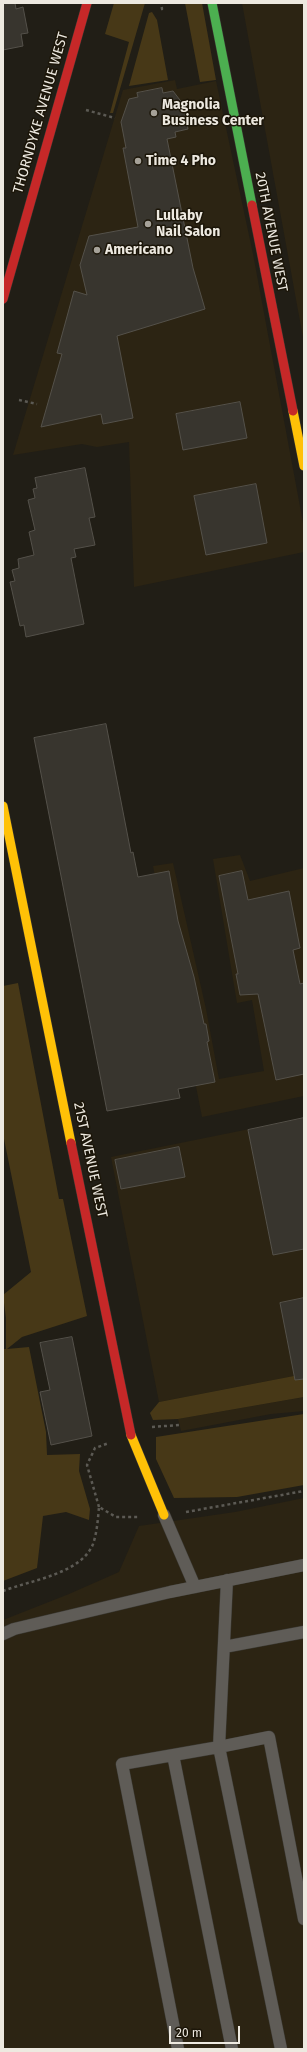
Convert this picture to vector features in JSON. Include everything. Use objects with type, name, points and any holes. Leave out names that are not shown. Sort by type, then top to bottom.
[{"type":"street","name":"THORNDYKE AVENUE WEST","points":[[3,299],[87,3]]},
{"type":"street","name":"20TH AVENUE WEST","points":[[212,3],[304,466]]},
{"type":"street","name":"21ST AVENUE WEST","points":[[3,806],[130,1433],[164,1515]]},
{"type":"lane","points":[[164,1515],[195,1587]]},
{"type":"lane","points":[[3,1634],[14,1629],[195,1587],[304,1564]]},
{"type":"lane","points":[[227,1580],[219,1747],[280,2049]]},
{"type":"lane","points":[[224,1647],[304,1632]]},
{"type":"lane","points":[[178,2049],[122,1764],[269,1737],[304,1919]]},
{"type":"lane","points":[[173,1755],[232,2049]]},
{"type":"path","points":[[161,3],[161,9]]},
{"type":"path","points":[[86,110],[115,118]]},
{"type":"path","points":[[19,400],[37,404]]},
{"type":"path","points":[[147,1427],[179,1425]]},
{"type":"path","points":[[3,1591],[68,1569],[83,1560],[93,1543],[100,1507],[88,1465],[95,1448],[114,1441]]},
{"type":"path","points":[[183,1513],[304,1491]]},
{"type":"path","points":[[100,1507],[116,1516],[130,1518]]},
{"type":"shaded area","points":[[114,3],[145,3],[113,113],[110,113],[129,42],[105,34]]},
{"type":"shaded area","points":[[185,3],[202,3],[216,80],[200,82]]},
{"type":"shaded area","points":[[242,3],[304,3],[304,343]]},
{"type":"shaded area","points":[[152,12],[157,20],[168,80],[129,86],[149,13]]},
{"type":"shaded area","points":[[175,80],[177,89],[216,81],[253,254],[304,528],[304,552],[134,587],[129,442],[97,447],[82,444],[13,455],[123,90]]},
{"type":"shaded area","points":[[240,855],[250,881],[304,868],[304,1096],[202,1117],[153,866],[173,863],[206,1009],[219,1079],[264,1071],[252,1000],[237,1003],[213,859]]},
{"type":"shaded area","points":[[18,983],[59,1199],[63,1199],[87,1316],[22,1337],[7,1349],[29,1347],[46,1432],[47,1455],[80,1454],[79,1471],[90,1509],[89,1520],[66,1512],[43,1516],[37,1568],[3,1581],[3,1349],[6,1349],[6,1318],[3,1295],[31,1272],[3,1134],[3,986]]},
{"type":"shaded area","points":[[304,1118],[304,1374],[159,1402],[111,1157]]},
{"type":"shaded area","points":[[304,1374],[304,1397],[178,1419],[153,1420],[150,1413],[159,1402]]},
{"type":"shaded area","points":[[304,1397],[304,1411],[271,1414],[181,1431],[178,1419]]},
{"type":"shaded area","points":[[304,1414],[304,1485],[237,1497],[174,1498],[156,1459],[156,1437]]},
{"type":"shaded area","points":[[304,1498],[304,2049],[3,2049],[3,1620],[69,1594],[119,1572],[139,1526],[235,1512]]},
{"type":"building","points":[[3,3],[15,3],[16,9],[23,7],[28,33],[21,34],[23,46],[3,50]]},
{"type":"building","points":[[162,88],[163,93],[173,91],[183,104],[188,129],[175,132],[176,137],[167,139],[193,268],[205,309],[117,336],[133,418],[103,424],[101,414],[41,427],[62,354],[57,353],[74,291],[87,295],[80,265],[89,236],[138,227],[123,148],[126,148],[121,122],[129,99],[138,97],[137,93]]},
{"type":"building","points":[[240,402],[247,438],[183,450],[176,414]]},
{"type":"building","points":[[85,468],[95,517],[89,518],[95,545],[74,549],[76,557],[71,558],[84,624],[26,637],[24,625],[20,626],[10,582],[15,581],[12,570],[19,568],[18,559],[34,555],[29,532],[35,530],[28,500],[35,498],[33,489],[37,488],[35,478]]},
{"type":"building","points":[[256,484],[267,543],[206,555],[194,496]]},
{"type":"building","points":[[106,724],[131,853],[133,852],[138,877],[169,871],[178,921],[194,977],[204,1024],[206,1024],[209,1041],[207,1042],[215,1082],[178,1089],[180,1098],[107,1111],[34,738]]},
{"type":"building","points":[[242,871],[248,900],[289,891],[300,948],[293,950],[300,984],[304,983],[304,1074],[276,1080],[258,994],[240,995],[236,974],[238,974],[219,876]]},
{"type":"building","points":[[304,1118],[304,1249],[273,1255],[248,1130]]},
{"type":"building","points":[[179,1147],[185,1177],[121,1189],[115,1160]]},
{"type":"building","points":[[304,1298],[304,1379],[295,1380],[280,1303]]},
{"type":"building","points":[[72,1337],[92,1436],[51,1445],[40,1392],[50,1390],[40,1343]]},
{"type":"traffic: fast","points":[[212,3],[252,205]]},
{"type":"traffic: slow","points":[[293,411],[304,466]]},
{"type":"traffic: slow","points":[[3,806],[71,1143]]},
{"type":"traffic: slow","points":[[131,1435],[164,1515]]},
{"type":"traffic: jam","points":[[3,299],[87,3]]},
{"type":"traffic: jam","points":[[252,205],[293,411]]},
{"type":"traffic: jam","points":[[71,1143],[131,1435]]},
{"type":"place","name":"Magnolia Business Center","points":[[154,113]]},
{"type":"place","name":"Time 4 Pho","points":[[138,161]]},
{"type":"place","name":"Lullaby Nail Salon","points":[[148,224]]},
{"type":"place","name":"Americano","points":[[97,250]]}]
